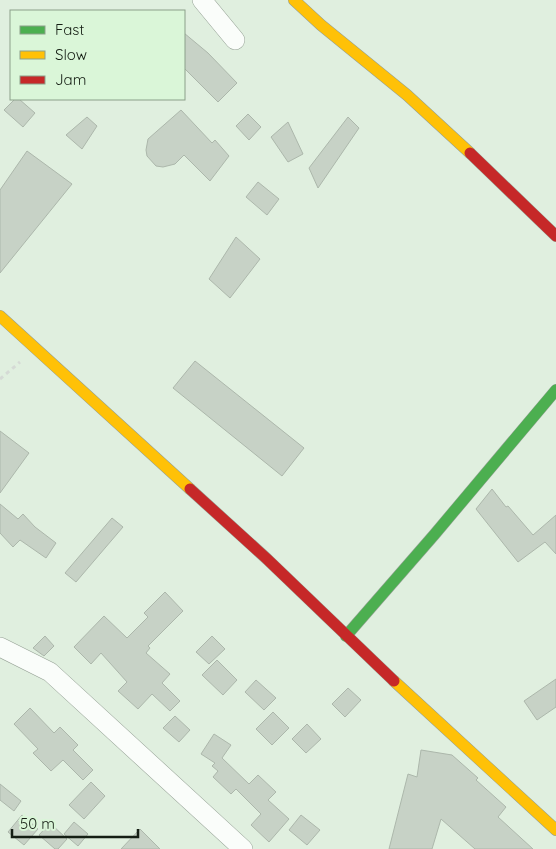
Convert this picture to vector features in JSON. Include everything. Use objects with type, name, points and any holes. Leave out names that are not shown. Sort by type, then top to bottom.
[{"type":"street","points":[[202,0],[235,40]]},
{"type":"street","points":[[294,0],[335,37],[406,94],[556,236]]},
{"type":"street","points":[[0,316],[267,559],[346,636],[556,830]]},
{"type":"street","points":[[346,636],[556,390]]},
{"type":"street","points":[[0,647],[50,672],[242,849]]},
{"type":"path","points":[[0,379],[36,349]]},
{"type":"building","points":[[185,34],[208,53],[237,83],[218,102],[185,69]]},
{"type":"building","points":[[14,100],[20,100],[35,113],[23,127],[4,110]]},
{"type":"building","points":[[181,110],[212,143],[215,140],[229,156],[210,181],[184,155],[175,164],[163,167],[156,166],[147,156],[148,139]]},
{"type":"building","points":[[248,114],[261,127],[249,140],[236,126]]},
{"type":"building","points":[[87,117],[97,126],[82,149],[66,135]]},
{"type":"building","points":[[348,117],[359,128],[318,188],[309,168]]},
{"type":"building","points":[[288,122],[303,154],[288,162],[271,137]]},
{"type":"building","points":[[27,151],[72,184],[0,273],[0,190]]},
{"type":"building","points":[[258,182],[279,199],[267,215],[246,197]]},
{"type":"building","points":[[236,237],[260,259],[230,298],[209,279]]},
{"type":"building","points":[[195,361],[304,448],[282,476],[173,388]]},
{"type":"building","points":[[0,431],[29,453],[0,493]]},
{"type":"building","points":[[492,489],[506,507],[508,506],[533,535],[556,515],[556,554],[545,542],[518,562],[476,509]]},
{"type":"building","points":[[0,504],[18,519],[23,514],[35,527],[56,543],[46,558],[20,540],[13,547],[0,533]]},
{"type":"building","points":[[112,518],[123,527],[76,582],[65,573]]},
{"type":"building","points":[[165,592],[183,611],[148,646],[150,648],[146,653],[170,674],[162,683],[180,701],[170,711],[152,694],[138,709],[118,691],[127,682],[101,653],[91,664],[74,647],[104,616],[127,638],[148,617],[144,613]]},
{"type":"building","points":[[45,636],[54,646],[44,656],[33,648]]},
{"type":"building","points":[[212,636],[225,649],[209,664],[196,652]]},
{"type":"building","points":[[217,660],[237,680],[223,695],[202,675]]},
{"type":"building","points":[[556,679],[556,707],[537,720],[524,701]]},
{"type":"building","points":[[256,680],[276,698],[264,710],[245,692]]},
{"type":"building","points":[[348,688],[361,700],[345,717],[332,704]]},
{"type":"building","points":[[30,708],[54,733],[60,727],[78,745],[73,750],[93,770],[83,780],[63,760],[51,771],[33,753],[38,749],[14,724]]},
{"type":"building","points":[[273,712],[289,728],[272,745],[256,729]]},
{"type":"building","points":[[175,716],[190,730],[179,742],[163,728]]},
{"type":"building","points":[[307,724],[321,739],[306,753],[292,739]]},
{"type":"building","points":[[214,734],[231,745],[222,758],[249,784],[258,775],[276,792],[268,800],[289,819],[269,842],[251,825],[261,814],[236,789],[231,794],[213,777],[218,771],[212,766],[215,763],[201,754]]},
{"type":"building","points":[[421,750],[452,755],[506,807],[498,817],[533,849],[475,849],[441,819],[432,849],[389,849],[408,774],[417,777]]},
{"type":"building","points":[[91,782],[105,796],[84,819],[69,805]]},
{"type":"building","points":[[0,784],[21,801],[14,811],[0,800]]},
{"type":"building","points":[[22,815],[38,829],[24,845],[8,832]]},
{"type":"building","points":[[301,815],[320,830],[307,845],[289,830]]},
{"type":"building","points":[[74,822],[88,834],[78,846],[64,834]]},
{"type":"building","points":[[50,823],[67,839],[58,849],[55,849],[39,835]]},
{"type":"building","points":[[140,829],[160,849],[121,849]]},
{"type":"traffic: fast","points":[[346,636],[556,390]]},
{"type":"traffic: slow","points":[[294,0],[321,25],[407,95],[470,153]]},
{"type":"traffic: slow","points":[[0,316],[190,489]]},
{"type":"traffic: slow","points":[[394,681],[556,830]]},
{"type":"traffic: jam","points":[[470,153],[556,236]]},
{"type":"traffic: jam","points":[[190,489],[267,559],[394,681]]}]
